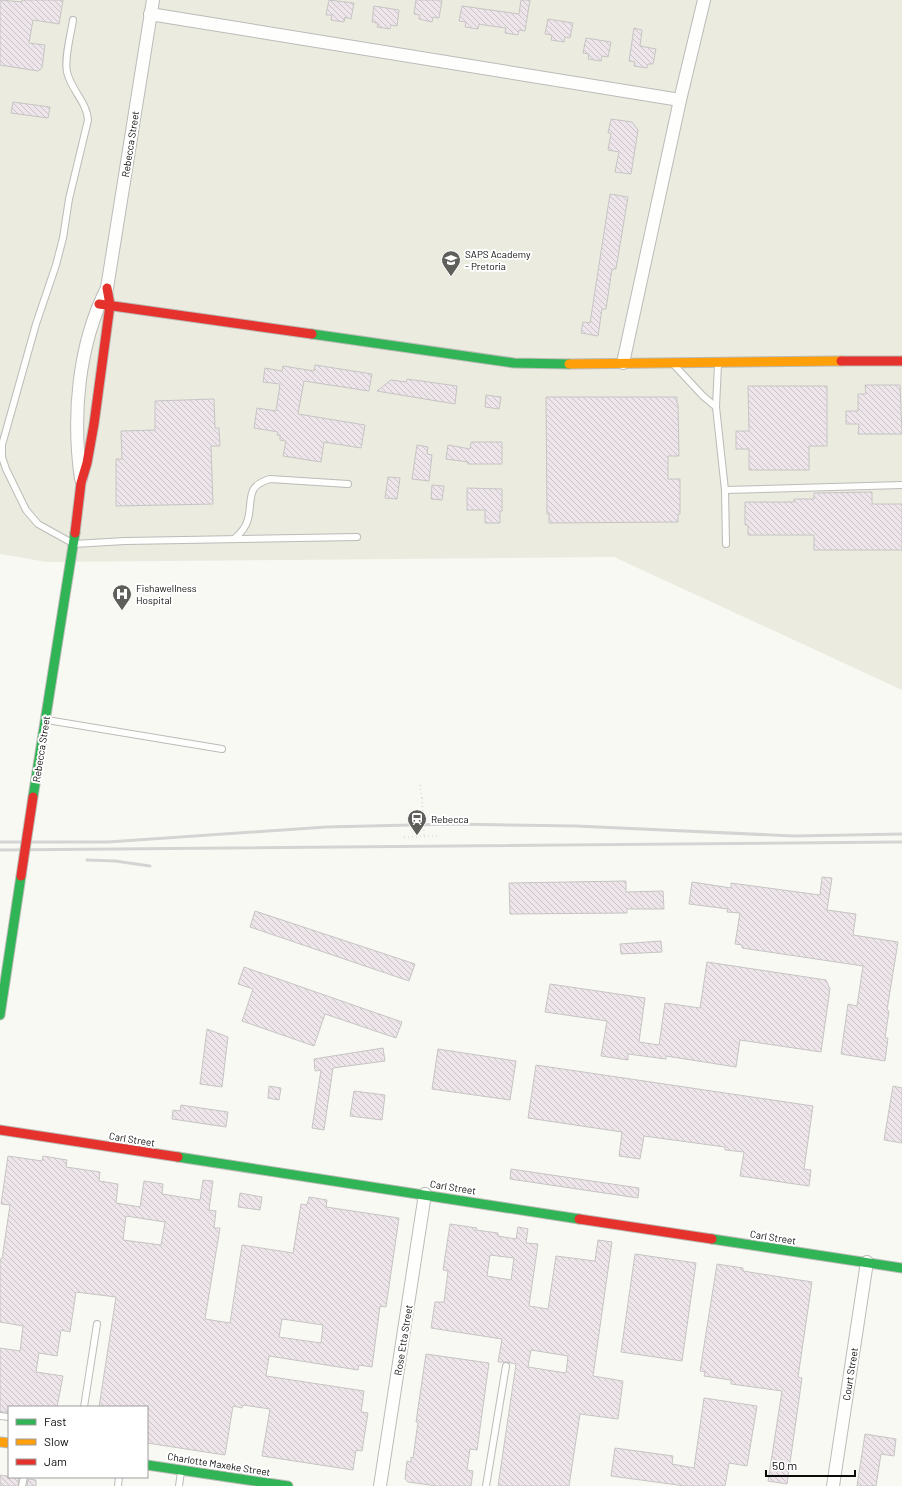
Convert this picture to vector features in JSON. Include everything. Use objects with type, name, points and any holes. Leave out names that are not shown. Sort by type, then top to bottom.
[{"type":"street","name":"Rebecca Street","points":[[0,1015],[33,797],[74,544],[81,483],[94,424],[107,288],[153,0]]},
{"type":"street","points":[[622,363],[680,100],[704,0]]},
{"type":"street","points":[[150,14],[680,100]]},
{"type":"street","name":"Rebecca Street","points":[[81,483],[77,444],[79,395],[85,352],[105,305]]},
{"type":"street","points":[[105,305],[514,364],[593,365],[672,362],[902,361]]},
{"type":"street","name":"Carl Street","points":[[0,1130],[902,1268]]},
{"type":"street","name":"Rose Etta Street","points":[[380,1486],[425,1194]]},
{"type":"street","name":"Court Street","points":[[833,1486],[867,1262]]},
{"type":"street","name":"Charlotte Maxeke Street","points":[[148,1464],[288,1486]]},
{"type":"lane","points":[[73,20],[66,63],[67,72],[70,81],[88,112],[88,120],[69,199],[63,238],[56,265],[33,332],[2,445],[2,457],[6,469],[26,510],[38,524],[74,544],[356,537]]},
{"type":"lane","points":[[672,362],[703,396],[716,407]]},
{"type":"lane","points":[[718,362],[716,407],[725,490],[726,544]]},
{"type":"lane","points":[[234,539],[240,534],[248,521],[252,492],[259,483],[264,480],[270,479],[348,484]]},
{"type":"lane","points":[[725,490],[902,485]]},
{"type":"lane","points":[[46,720],[222,749]]},
{"type":"lane","points":[[84,1406],[97,1324]]},
{"type":"lane","points":[[486,1486],[506,1366]]},
{"type":"lane","points":[[179,1486],[181,1470]]},
{"type":"path","points":[[420,785],[424,837]]},
{"type":"path","points":[[404,837],[440,836]]},
{"type":"shaded area","name":"SAPS Academy - Pretoria","points":[[0,0],[902,0],[902,690],[614,557],[47,562],[0,554]]},
{"type":"building","points":[[0,0],[22,2],[22,0],[63,0],[59,24],[33,20],[29,43],[45,45],[42,68],[38,71],[0,65]]},
{"type":"building","points":[[329,0],[354,3],[351,19],[345,17],[344,22],[331,20],[332,15],[326,15]]},
{"type":"building","points":[[416,0],[442,0],[439,18],[433,17],[432,22],[419,19],[420,15],[414,14]]},
{"type":"building","points":[[521,0],[530,0],[525,31],[519,30],[518,35],[505,33],[506,28],[479,24],[478,29],[465,27],[466,22],[459,21],[462,6],[519,14]]},
{"type":"building","points":[[374,6],[399,10],[397,26],[391,25],[390,29],[377,27],[378,23],[372,22]]},
{"type":"building","points":[[548,19],[573,23],[570,38],[565,37],[564,42],[551,40],[552,35],[545,34]]},
{"type":"building","points":[[634,28],[642,30],[640,46],[656,49],[653,64],[648,64],[647,68],[634,66],[635,62],[629,61]]},
{"type":"building","points":[[586,38],[611,42],[608,57],[602,56],[601,61],[588,59],[589,54],[583,53]]},
{"type":"building","points":[[13,102],[50,107],[48,118],[11,113]]},
{"type":"building","points":[[611,119],[632,122],[638,130],[631,174],[615,172],[619,152],[608,150],[611,133],[608,133]]},
{"type":"building","points":[[610,194],[628,197],[616,269],[612,269],[606,309],[602,309],[598,336],[581,333],[583,322],[590,323]]},
{"type":"building","points":[[315,365],[372,374],[369,391],[304,381],[298,414],[365,425],[361,448],[324,442],[321,462],[283,456],[286,441],[280,440],[280,435],[277,435],[278,432],[254,428],[257,408],[276,411],[280,384],[263,382],[265,368],[282,371],[283,366],[314,371]]},
{"type":"building","points":[[407,379],[457,386],[455,404],[377,391],[391,380],[406,382]]},
{"type":"building","points":[[865,385],[900,385],[902,434],[858,434],[859,424],[846,424],[846,411],[858,411],[858,394],[866,394]]},
{"type":"building","points":[[748,386],[827,386],[827,446],[809,446],[809,470],[749,470],[749,449],[736,449],[736,431],[749,431]]},
{"type":"building","points":[[486,395],[501,397],[499,409],[485,407]]},
{"type":"building","points":[[546,397],[677,397],[679,456],[668,456],[668,479],[680,479],[680,514],[678,514],[678,522],[549,523],[549,514],[547,514]]},
{"type":"building","points":[[214,399],[215,428],[219,428],[220,446],[211,446],[213,504],[116,506],[116,459],[122,459],[121,431],[155,430],[155,401]]},
{"type":"building","points":[[471,442],[502,442],[502,464],[468,464],[468,462],[446,459],[448,445],[470,449]]},
{"type":"building","points":[[417,445],[428,447],[427,454],[432,455],[429,481],[412,479]]},
{"type":"building","points":[[388,477],[400,478],[397,499],[385,498]]},
{"type":"building","points":[[432,485],[444,486],[442,500],[431,499]]},
{"type":"building","points":[[467,488],[502,489],[502,511],[500,511],[500,523],[485,523],[485,510],[467,510]]},
{"type":"building","points":[[872,492],[872,504],[902,504],[902,550],[814,550],[814,535],[748,535],[748,525],[745,525],[745,502],[794,502],[794,499],[814,499],[814,493]]},
{"type":"building","points":[[822,877],[832,878],[827,910],[856,914],[853,935],[898,942],[887,1010],[889,1011],[885,1038],[888,1038],[885,1061],[841,1054],[848,1004],[857,1006],[863,966],[742,948],[742,945],[735,944],[740,913],[727,912],[728,909],[689,904],[692,882],[731,888],[731,883],[820,895]]},
{"type":"building","points":[[626,881],[626,892],[663,891],[664,909],[627,909],[627,913],[510,914],[509,883]]},
{"type":"building","points":[[255,911],[415,964],[409,981],[250,927]]},
{"type":"building","points":[[661,941],[662,952],[621,954],[620,944]]},
{"type":"building","points":[[707,962],[826,980],[830,989],[821,1052],[740,1040],[736,1067],[666,1056],[666,1059],[628,1054],[628,1060],[601,1056],[607,1021],[545,1012],[550,984],[645,998],[639,1042],[659,1045],[665,1003],[700,1008]]},
{"type":"building","points":[[244,967],[402,1022],[396,1038],[325,1014],[314,1046],[242,1021],[253,989],[238,984]]},
{"type":"building","points":[[207,1029],[228,1037],[222,1087],[200,1084]]},
{"type":"building","points":[[383,1048],[385,1061],[333,1068],[324,1130],[312,1128],[321,1070],[315,1071],[314,1059]]},
{"type":"building","points":[[438,1049],[516,1061],[510,1100],[432,1089]]},
{"type":"building","points":[[536,1065],[813,1106],[804,1169],[811,1170],[809,1186],[740,1176],[744,1152],[725,1150],[725,1147],[644,1136],[640,1159],[619,1156],[622,1132],[528,1118]]},
{"type":"building","points":[[269,1086],[281,1088],[279,1100],[268,1098]]},
{"type":"building","points":[[893,1086],[902,1088],[902,1143],[884,1140]]},
{"type":"building","points":[[354,1091],[385,1095],[382,1120],[350,1116]]},
{"type":"building","points":[[181,1105],[228,1112],[226,1127],[172,1119],[173,1110],[180,1111]]},
{"type":"building","points":[[8,1156],[42,1161],[43,1156],[67,1160],[66,1167],[100,1172],[99,1181],[118,1184],[116,1203],[140,1207],[144,1181],[163,1184],[162,1194],[200,1200],[203,1180],[213,1181],[209,1210],[216,1211],[214,1228],[220,1228],[205,1319],[230,1323],[242,1245],[293,1253],[301,1204],[307,1205],[309,1197],[327,1200],[326,1207],[399,1218],[386,1307],[380,1306],[372,1367],[359,1365],[358,1370],[269,1356],[266,1376],[364,1391],[361,1412],[368,1413],[362,1451],[356,1450],[353,1470],[262,1456],[270,1409],[243,1405],[242,1408],[233,1406],[225,1455],[148,1443],[148,1406],[99,1406],[116,1297],[76,1292],[70,1332],[61,1330],[57,1356],[39,1353],[36,1372],[63,1376],[57,1406],[8,1406],[8,1412],[0,1412],[0,1348],[20,1351],[23,1326],[0,1322],[0,1259],[2,1259],[10,1205],[1,1204]],"holes":[[[126,1216],[165,1222],[161,1245],[123,1240]],[[282,1319],[323,1325],[321,1343],[279,1337]]]},
{"type":"building","points":[[511,1169],[639,1188],[638,1198],[510,1179]]},
{"type":"building","points":[[240,1193],[262,1197],[260,1210],[238,1207]]},
{"type":"building","points":[[450,1224],[477,1228],[476,1230],[498,1233],[498,1236],[516,1239],[518,1227],[528,1229],[526,1243],[538,1244],[529,1306],[548,1309],[556,1256],[595,1261],[598,1240],[612,1242],[593,1376],[623,1381],[618,1419],[580,1414],[569,1486],[498,1486],[516,1364],[498,1362],[502,1339],[431,1328],[435,1302],[444,1302],[448,1271],[443,1270]],"holes":[[[490,1255],[514,1258],[511,1280],[487,1276]],[[531,1350],[568,1356],[566,1373],[528,1367]]]},
{"type":"building","points":[[635,1254],[696,1263],[682,1361],[621,1352]]},
{"type":"building","points":[[717,1264],[743,1268],[743,1271],[812,1282],[798,1377],[802,1378],[787,1484],[768,1481],[782,1391],[731,1384],[731,1380],[704,1376],[705,1372],[700,1371]]},
{"type":"building","points":[[426,1354],[489,1363],[477,1450],[470,1449],[467,1470],[473,1471],[471,1486],[437,1486],[408,1482],[405,1479],[407,1461],[411,1462],[411,1457],[413,1458],[418,1422],[416,1422]]},
{"type":"building","points":[[704,1398],[757,1406],[747,1466],[729,1463],[725,1486],[685,1486],[611,1476],[615,1448],[673,1456],[672,1464],[694,1468]]},
{"type":"building","points":[[865,1434],[896,1439],[894,1456],[881,1454],[876,1486],[857,1486]]},
{"type":"building","points":[[0,1475],[8,1476],[8,1478],[19,1478],[18,1486],[0,1486]]},
{"type":"building","points":[[28,1479],[36,1480],[36,1486],[27,1486]]},
{"type":"railway","points":[[0,842],[108,842],[326,827],[454,824],[576,826],[794,836],[902,834]]},
{"type":"railway","points":[[0,850],[902,842]]},
{"type":"railway","points":[[87,860],[115,861],[150,866]]},
{"type":"traffic: fast","points":[[312,334],[514,363],[569,364]]},
{"type":"traffic: fast","points":[[33,797],[75,533]]},
{"type":"traffic: fast","points":[[0,1015],[21,876]]},
{"type":"traffic: fast","points":[[178,1157],[579,1219]]},
{"type":"traffic: fast","points":[[712,1239],[902,1268]]},
{"type":"traffic: fast","points":[[148,1465],[288,1486]]},
{"type":"traffic: slow","points":[[569,364],[841,361]]},
{"type":"traffic: slow","points":[[0,1442],[8,1443]]},
{"type":"traffic: jam","points":[[75,533],[81,483],[87,463],[94,424],[110,305],[107,288]]},
{"type":"traffic: jam","points":[[99,304],[312,334]]},
{"type":"traffic: jam","points":[[841,361],[902,361]]},
{"type":"traffic: jam","points":[[21,876],[33,797]]},
{"type":"traffic: jam","points":[[0,1130],[178,1157]]},
{"type":"traffic: jam","points":[[579,1219],[712,1239]]},
{"type":"place","name":"SAPS Academy - Pretoria","points":[[451,277]]},
{"type":"place","name":"Fishawellness Hospital","points":[[122,611]]},
{"type":"place","name":"Rebecca","points":[[417,836]]}]
